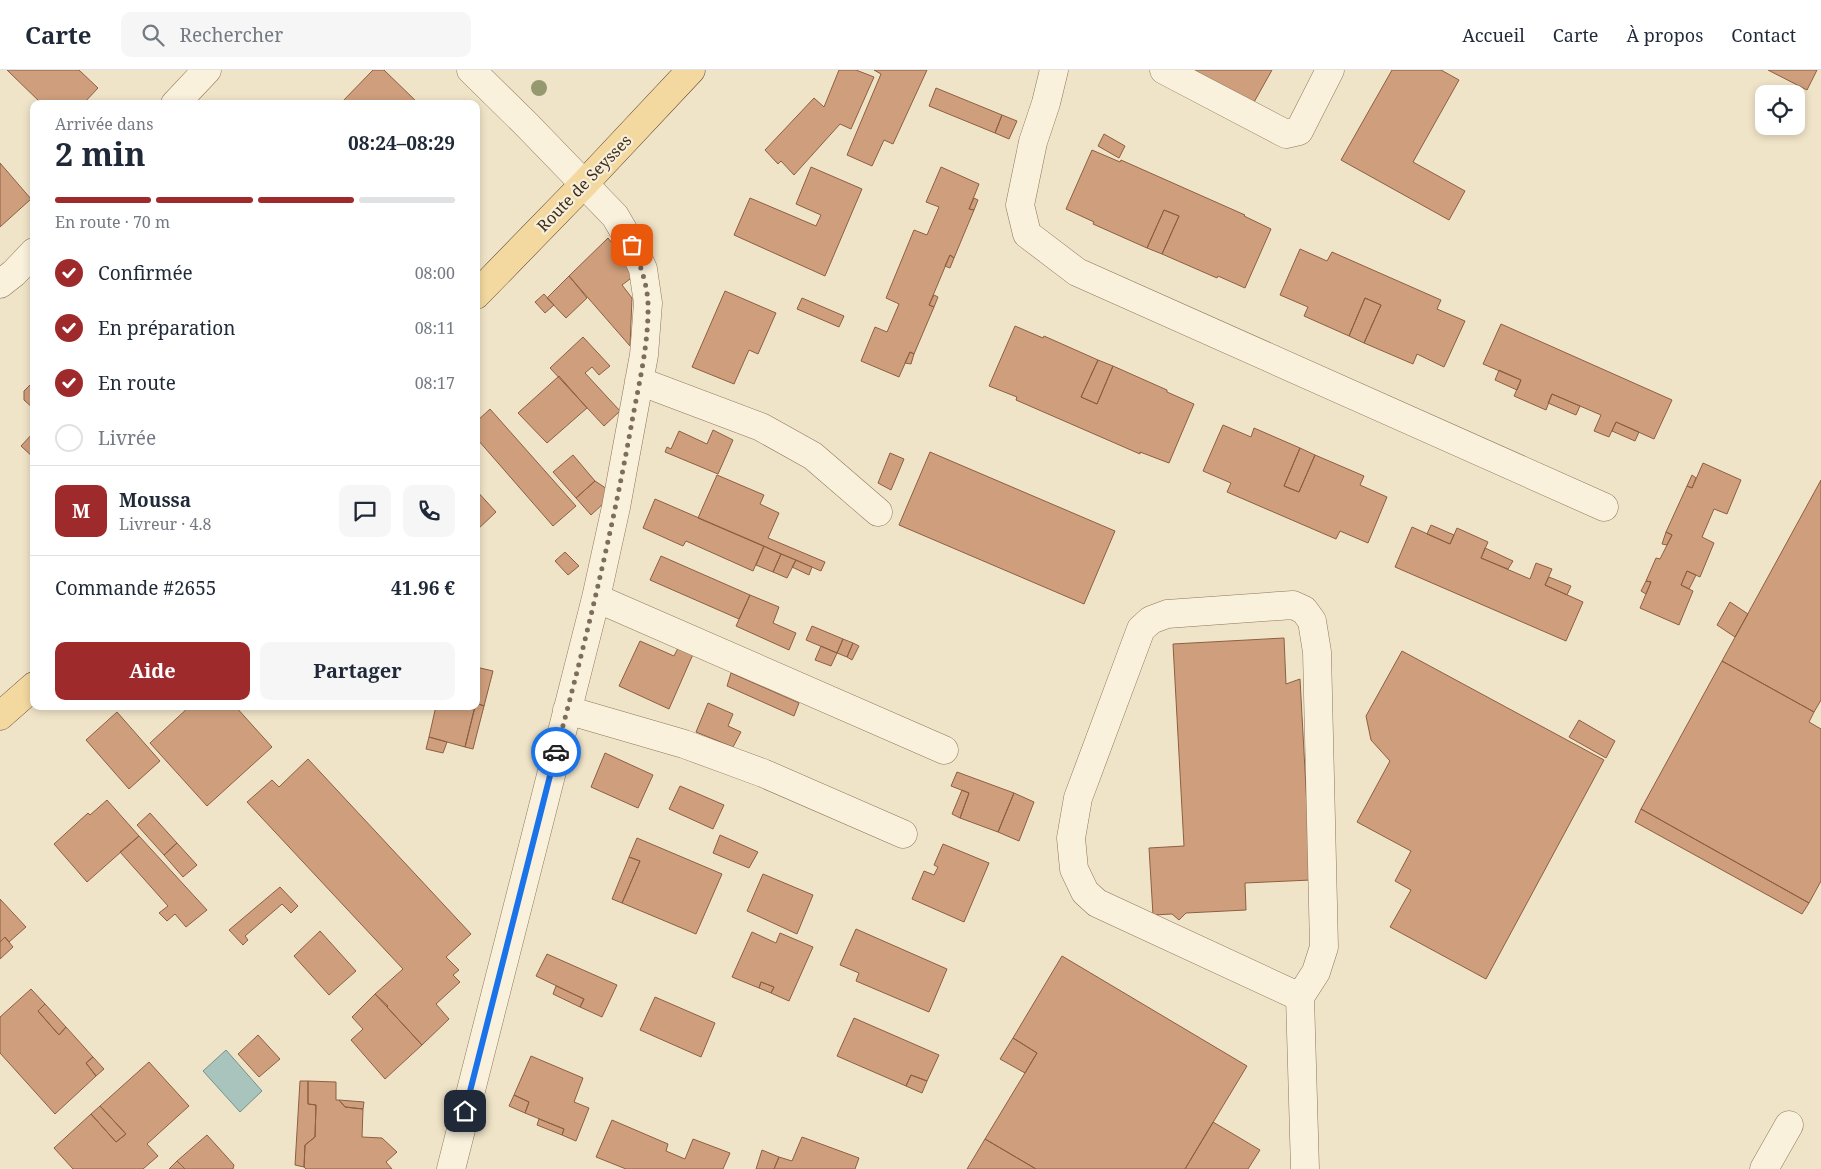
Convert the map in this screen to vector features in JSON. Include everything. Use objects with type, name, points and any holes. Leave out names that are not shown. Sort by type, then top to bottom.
[{"type":"main road","name":"Route de Seysses","points":[[480,291],[691,70]]},
{"type":"main road","points":[[0,716],[30,690]]},
{"type":"street","points":[[179,100],[207,70]]},
{"type":"street","points":[[451,1169],[596,598],[616,507],[644,356],[648,303],[643,269],[615,216],[471,70]]},
{"type":"street","points":[[1054,70],[1046,103],[1033,142],[1020,205],[1027,234],[1077,272],[1604,507]]},
{"type":"street","points":[[1164,70],[1286,134],[1300,131],[1330,70]]},
{"type":"street","points":[[0,284],[30,256]]},
{"type":"street","points":[[639,381],[761,427],[813,456],[878,512]]},
{"type":"street","points":[[596,598],[944,750]]},
{"type":"street","points":[[1300,997],[1097,902],[1085,892],[1074,870],[1070,838],[1078,798],[1141,629],[1151,620],[1167,614],[1293,605],[1304,610],[1312,621],[1318,652],[1324,947],[1316,972],[1300,997],[1305,1169]]},
{"type":"street","points":[[567,710],[684,744],[746,766],[903,834]]},
{"type":"street","points":[[1764,1169],[1790,1125]]},
{"type":"water","points":[[226,1050],[262,1091],[240,1112],[203,1071]]},
{"type":"building","points":[[7,70],[79,70],[98,88],[87,100],[38,100]]},
{"type":"building","points":[[373,70],[384,70],[415,100],[344,100]]},
{"type":"building","points":[[839,70],[856,70],[874,77],[851,129],[840,124],[794,175],[781,161],[778,164],[765,150],[814,98],[824,107]]},
{"type":"building","points":[[874,70],[927,70],[893,144],[884,140],[872,166],[847,155],[881,74]]},
{"type":"building","points":[[1192,70],[1272,70],[1253,104]]},
{"type":"building","points":[[1392,70],[1441,70],[1459,80],[1413,162],[1465,191],[1449,220],[1341,160]]},
{"type":"building","points":[[1768,70],[1817,70],[1807,90],[1805,85],[1797,85]]},
{"type":"building","points":[[936,88],[1002,115],[995,133],[929,106]]},
{"type":"building","points":[[1002,115],[1017,121],[1009,139],[995,133]]},
{"type":"building","points":[[1104,134],[1125,146],[1119,158],[1098,146]]},
{"type":"building","points":[[1092,150],[1120,162],[1121,160],[1245,215],[1271,229],[1245,288],[1162,254],[1179,216],[1164,210],[1147,248],[1093,224],[1094,222],[1066,209]]},
{"type":"building","points":[[0,163],[30,200],[0,227]]},
{"type":"building","points":[[811,167],[862,189],[825,276],[734,235],[750,198],[816,226],[821,215],[796,204]]},
{"type":"building","points":[[941,167],[979,184],[969,209],[974,210],[954,258],[950,255],[929,305],[934,307],[914,354],[910,352],[899,377],[861,361],[875,327],[887,332],[899,304],[886,298],[914,230],[927,235],[939,207],[926,202]]},
{"type":"building","points":[[974,198],[978,200],[974,210],[969,209]]},
{"type":"building","points":[[1164,210],[1179,216],[1162,254],[1147,248]]},
{"type":"building","points":[[608,238],[634,272],[634,276],[622,285],[632,298],[630,346],[569,276]]},
{"type":"building","points":[[1300,249],[1327,261],[1332,252],[1441,300],[1437,309],[1465,321],[1444,367],[1417,354],[1413,364],[1364,343],[1381,305],[1365,298],[1349,336],[1304,316],[1308,307],[1280,295]]},
{"type":"building","points":[[950,255],[954,258],[950,268],[945,266]]},
{"type":"building","points":[[569,276],[587,298],[566,318],[547,298]]},
{"type":"building","points":[[725,291],[776,313],[758,354],[749,350],[734,384],[692,367]]},
{"type":"building","points":[[544,294],[554,305],[545,313],[535,302]]},
{"type":"building","points":[[934,295],[938,297],[934,307],[929,305]]},
{"type":"building","points":[[802,298],[844,316],[839,327],[797,309]]},
{"type":"building","points":[[1365,298],[1381,305],[1364,343],[1349,336]]},
{"type":"building","points":[[1501,324],[1672,400],[1654,439],[1616,422],[1609,437],[1594,431],[1601,415],[1552,394],[1546,410],[1514,396],[1521,380],[1483,364]]},
{"type":"building","points":[[1015,326],[1043,338],[1044,336],[1098,360],[1081,397],[1097,404],[1113,366],[1194,404],[1169,463],[1140,452],[1140,454],[1016,400],[1017,397],[989,386]]},
{"type":"building","points":[[583,337],[610,366],[599,375],[592,367],[585,373],[620,411],[604,426],[550,368]]},
{"type":"building","points":[[910,352],[914,354],[911,364],[905,363]]},
{"type":"building","points":[[1098,360],[1113,366],[1097,404],[1081,397]]},
{"type":"building","points":[[1499,370],[1521,380],[1517,390],[1495,380]]},
{"type":"building","points":[[559,376],[587,408],[547,443],[518,413]]},
{"type":"building","points":[[30,385],[30,405],[24,400],[24,391]]},
{"type":"building","points":[[1552,394],[1580,406],[1576,415],[1548,403]]},
{"type":"building","points":[[490,409],[576,506],[553,526],[480,442],[480,418]]},
{"type":"building","points":[[1616,422],[1639,432],[1635,441],[1612,431]]},
{"type":"building","points":[[1223,425],[1251,437],[1254,428],[1300,448],[1284,486],[1299,492],[1315,455],[1364,476],[1360,485],[1387,497],[1368,543],[1340,531],[1336,539],[1227,492],[1231,483],[1203,471]]},
{"type":"building","points":[[713,430],[733,440],[718,474],[665,452],[667,447],[671,449],[679,431],[707,444]]},
{"type":"building","points":[[30,436],[30,454],[21,446]]},
{"type":"building","points":[[1300,448],[1315,455],[1299,492],[1284,486]]},
{"type":"building","points":[[930,452],[1115,531],[1084,604],[899,525]]},
{"type":"building","points":[[890,453],[904,459],[891,490],[878,483]]},
{"type":"building","points":[[573,455],[595,481],[576,498],[553,472]]},
{"type":"building","points":[[1703,463],[1741,480],[1727,514],[1714,509],[1702,537],[1714,543],[1700,577],[1687,571],[1681,585],[1693,591],[1679,625],[1640,608],[1651,582],[1646,581],[1656,558],[1660,559],[1672,535],[1666,532],[1687,486],[1692,488]]},
{"type":"building","points":[[717,475],[764,495],[760,504],[779,513],[768,538],[825,562],[821,571],[698,518]]},
{"type":"building","points":[[1692,475],[1696,478],[1692,488],[1687,486]]},
{"type":"building","points":[[1821,480],[1821,700],[1814,712],[1722,661]]},
{"type":"building","points":[[595,481],[607,489],[604,503],[591,515],[576,498]]},
{"type":"building","points":[[480,494],[496,512],[480,527]]},
{"type":"building","points":[[655,499],[764,546],[753,571],[686,541],[683,546],[643,528]]},
{"type":"building","points":[[1431,525],[1454,535],[1450,544],[1427,534]]},
{"type":"building","points":[[1412,527],[1450,544],[1457,528],[1488,542],[1481,558],[1530,579],[1536,563],[1552,569],[1545,585],[1583,602],[1566,641],[1395,567]]},
{"type":"building","points":[[1666,532],[1672,535],[1667,545],[1662,544]]},
{"type":"building","points":[[764,546],[781,554],[773,572],[756,565]]},
{"type":"building","points":[[1485,548],[1513,561],[1508,569],[1481,558]]},
{"type":"building","points":[[565,552],[579,566],[568,575],[555,561]]},
{"type":"building","points":[[781,554],[796,560],[787,578],[773,572]]},
{"type":"building","points":[[661,556],[750,595],[739,619],[650,580]]},
{"type":"building","points":[[796,560],[812,567],[809,575],[792,567]]},
{"type":"building","points":[[1687,571],[1696,575],[1689,589],[1681,585]]},
{"type":"building","points":[[1549,577],[1571,586],[1567,595],[1545,585]]},
{"type":"building","points":[[1646,581],[1651,582],[1646,594],[1641,591]]},
{"type":"building","points":[[750,595],[779,607],[773,623],[796,633],[789,650],[736,626]]},
{"type":"building","points":[[1730,602],[1748,614],[1735,637],[1717,625]]},
{"type":"building","points":[[812,626],[843,639],[837,653],[806,640]]},
{"type":"building","points":[[1284,638],[1286,684],[1300,679],[1311,880],[1245,883],[1246,910],[1186,913],[1179,920],[1172,914],[1153,915],[1149,848],[1184,846],[1173,644]]},
{"type":"building","points":[[843,639],[853,643],[847,657],[837,653]]},
{"type":"building","points":[[640,641],[674,656],[679,646],[694,652],[669,709],[619,686]]},
{"type":"building","points":[[853,643],[859,646],[852,660],[847,657]]},
{"type":"building","points":[[821,646],[837,653],[831,666],[815,660]]},
{"type":"building","points":[[1402,651],[1604,760],[1486,979],[1390,927],[1411,890],[1395,881],[1411,851],[1357,822],[1390,761],[1371,740],[1366,716]]},
{"type":"building","points":[[1722,661],[1814,712],[1809,722],[1821,729],[1821,881],[1809,903],[1641,809]]},
{"type":"building","points":[[480,668],[493,671],[484,706],[480,704]]},
{"type":"building","points":[[731,673],[799,703],[794,716],[727,686]]},
{"type":"building","points":[[708,703],[733,714],[728,726],[741,732],[733,747],[696,732]]},
{"type":"building","points":[[480,704],[484,706],[473,749],[465,747],[474,710],[480,710]]},
{"type":"building","points":[[186,710],[239,710],[272,747],[207,806],[150,743]]},
{"type":"building","points":[[435,710],[474,710],[465,747],[429,737]]},
{"type":"building","points":[[117,712],[160,761],[129,789],[86,740]]},
{"type":"building","points":[[1579,720],[1615,741],[1606,758],[1569,737]]},
{"type":"building","points":[[429,737],[447,742],[443,753],[426,749]]},
{"type":"building","points":[[605,753],[653,775],[638,808],[591,787]]},
{"type":"building","points":[[308,759],[471,934],[446,957],[459,970],[453,975],[460,982],[436,1004],[449,1019],[422,1045],[375,994],[403,969],[247,802],[272,780],[279,787]]},
{"type":"building","points":[[957,772],[1014,793],[998,832],[960,818],[969,793],[951,786]]},
{"type":"building","points":[[680,786],[724,805],[713,829],[669,809]]},
{"type":"building","points":[[962,790],[969,793],[960,818],[952,814]]},
{"type":"building","points":[[1014,793],[1034,802],[1019,841],[998,832]]},
{"type":"building","points":[[107,800],[139,836],[87,882],[54,844],[88,813],[90,815]]},
{"type":"building","points":[[1641,809],[1809,903],[1802,914],[1635,822]]},
{"type":"building","points":[[150,813],[177,843],[164,855],[137,825]]},
{"type":"building","points":[[720,835],[758,852],[749,868],[713,853]]},
{"type":"building","points":[[139,836],[207,910],[186,927],[175,914],[167,921],[159,913],[168,906],[120,852]]},
{"type":"building","points":[[637,838],[722,874],[696,934],[622,903],[640,861],[629,857]]},
{"type":"building","points":[[177,843],[197,865],[183,877],[164,855]]},
{"type":"building","points":[[943,844],[989,863],[964,922],[912,899],[924,871],[934,875],[938,867],[934,865]]},
{"type":"building","points":[[629,857],[640,861],[622,903],[612,899]]},
{"type":"building","points":[[763,874],[813,895],[797,934],[747,911]]},
{"type":"building","points":[[280,887],[298,906],[291,913],[282,904],[245,936],[248,940],[243,945],[229,930]]},
{"type":"building","points":[[0,899],[26,927],[9,942],[5,937],[0,942]]},
{"type":"building","points":[[856,929],[947,969],[929,1012],[856,981],[859,973],[840,965]]},
{"type":"building","points":[[320,931],[356,971],[329,995],[294,956]]},
{"type":"building","points":[[752,932],[776,943],[780,933],[813,947],[789,1001],[771,993],[774,987],[761,982],[759,988],[732,977]]},
{"type":"building","points":[[5,937],[13,947],[0,959],[0,942]]},
{"type":"building","points":[[547,954],[617,985],[602,1017],[580,1007],[584,999],[536,976]]},
{"type":"building","points":[[1062,956],[1247,1066],[1185,1169],[1036,1169],[985,1139],[1037,1053],[1013,1038]]},
{"type":"building","points":[[761,982],[774,987],[771,993],[759,988]]},
{"type":"building","points":[[556,986],[584,999],[580,1007],[553,994]]},
{"type":"building","points":[[31,989],[45,1004],[38,1011],[59,1035],[66,1027],[93,1057],[86,1063],[96,1076],[55,1114],[0,1053],[0,1017]]},
{"type":"building","points":[[375,994],[422,1045],[385,1079],[351,1040],[363,1029],[352,1017]]},
{"type":"building","points":[[655,997],[715,1023],[701,1057],[640,1030]]},
{"type":"building","points":[[45,1004],[66,1027],[59,1035],[38,1011]]},
{"type":"building","points":[[854,1018],[939,1055],[927,1081],[911,1075],[906,1086],[837,1056]]},
{"type":"building","points":[[258,1035],[280,1059],[259,1077],[238,1054]]},
{"type":"building","points":[[1013,1038],[1037,1053],[1025,1073],[1000,1059]]},
{"type":"building","points":[[531,1056],[583,1078],[574,1102],[589,1108],[576,1141],[562,1135],[564,1129],[525,1113],[529,1102],[514,1095]]},
{"type":"building","points":[[93,1057],[104,1069],[96,1076],[86,1063]]},
{"type":"building","points":[[149,1062],[189,1106],[147,1144],[158,1156],[143,1169],[73,1169],[54,1148],[91,1114],[116,1142],[126,1134],[100,1106]]},
{"type":"building","points":[[911,1075],[927,1081],[922,1093],[906,1086]]},
{"type":"building","points":[[300,1081],[308,1081],[308,1104],[316,1105],[315,1137],[305,1145],[304,1167],[295,1165]]},
{"type":"building","points":[[308,1081],[336,1082],[336,1100],[339,1100],[345,1107],[363,1109],[362,1137],[382,1138],[397,1152],[386,1162],[392,1169],[306,1169],[304,1167],[305,1145],[315,1137],[316,1105],[308,1104]]},
{"type":"building","points":[[514,1095],[529,1102],[525,1113],[509,1106]]},
{"type":"building","points":[[339,1100],[364,1102],[363,1109],[345,1107]]},
{"type":"building","points":[[100,1106],[126,1134],[116,1142],[91,1114]]},
{"type":"building","points":[[539,1119],[564,1129],[562,1135],[537,1125]]},
{"type":"building","points":[[612,1120],[668,1144],[666,1151],[685,1159],[693,1139],[730,1153],[723,1169],[626,1169],[596,1157]]},
{"type":"building","points":[[1213,1122],[1260,1150],[1248,1169],[1185,1169]]},
{"type":"building","points":[[207,1135],[234,1165],[233,1169],[185,1169],[177,1161]]},
{"type":"building","points":[[802,1137],[859,1158],[855,1169],[774,1169],[779,1157],[792,1161]]},
{"type":"building","points":[[985,1139],[1036,1169],[967,1169]]},
{"type":"building","points":[[762,1150],[779,1157],[774,1169],[756,1169]]},
{"type":"building","points":[[177,1161],[185,1169],[169,1169]]},
{"type":"way so far","points":[[556,752],[586,640],[616,507],[644,356],[648,303],[643,269],[632,245]]},
{"type":"route","points":[[465,1111],[556,752]]}]
